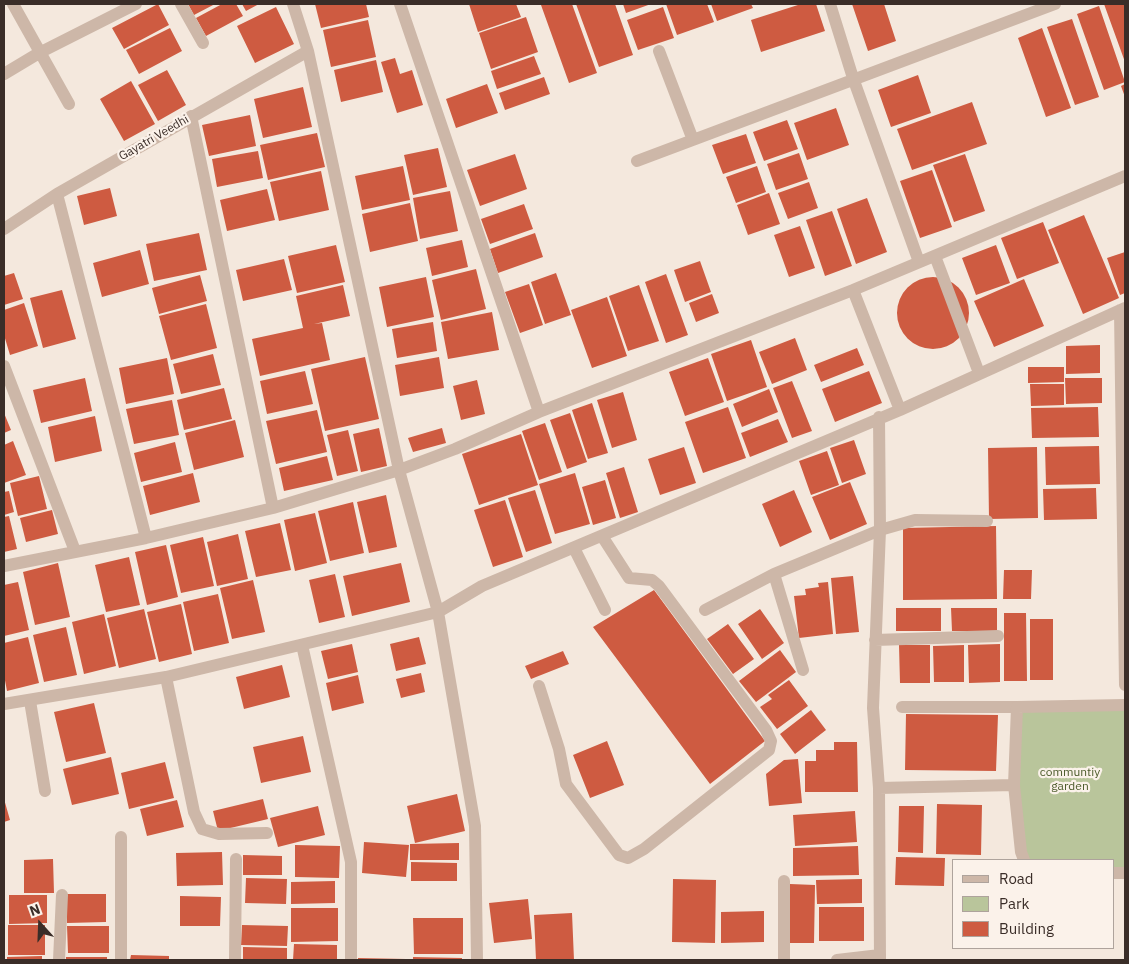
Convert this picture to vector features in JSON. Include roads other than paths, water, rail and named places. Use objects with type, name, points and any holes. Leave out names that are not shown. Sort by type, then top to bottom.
[{"type":"street","points":[[13,4],[69,104]]},
{"type":"street","points":[[4,74],[39,53],[136,4]]},
{"type":"street","points":[[181,4],[203,43]]},
{"type":"street","points":[[293,4],[308,51],[399,470],[438,612],[474,826],[477,960]]},
{"type":"street","points":[[400,4],[539,412]]},
{"type":"street","points":[[830,4],[853,78],[919,262]]},
{"type":"street","points":[[637,160],[1055,4]]},
{"type":"street","name":"Gayatri Veedhi","points":[[4,229],[57,194],[190,116],[308,51]]},
{"type":"street","points":[[659,51],[693,140]]},
{"type":"street","points":[[190,116],[272,508]]},
{"type":"street","points":[[4,566],[146,538],[272,508],[399,470],[455,449],[539,412],[853,290],[1125,176]]},
{"type":"street","points":[[57,194],[146,538]]},
{"type":"street","points":[[934,256],[979,373]]},
{"type":"street","points":[[853,290],[900,410]]},
{"type":"street","points":[[4,704],[166,677],[438,612],[482,586],[879,417],[900,410],[1123,309],[1125,685]]},
{"type":"street","points":[[4,366],[75,551]]},
{"type":"street","points":[[837,960],[880,958],[879,788],[873,708],[880,530],[879,417]]},
{"type":"street","points":[[706,610],[774,574],[880,530],[915,520],[988,521]]},
{"type":"street","points":[[539,686],[559,749],[566,784],[619,855],[628,858],[644,849],[769,750],[771,741],[766,730],[660,586],[652,580],[629,578],[602,536]]},
{"type":"street","points":[[574,548],[605,610]]},
{"type":"street","points":[[774,574],[803,670]]},
{"type":"street","points":[[875,640],[998,636]]},
{"type":"street","points":[[302,645],[351,862],[351,960]]},
{"type":"street","points":[[166,677],[194,812],[202,829],[219,834],[267,832]]},
{"type":"street","points":[[30,701],[45,791]]},
{"type":"street","points":[[902,708],[1125,705]]},
{"type":"street","points":[[1017,707],[1014,785],[1020,852],[1024,859]]},
{"type":"street","points":[[879,788],[1014,785]]},
{"type":"street","points":[[121,837],[122,960]]},
{"type":"street","points":[[235,960],[236,859]]},
{"type":"street","points":[[784,881],[784,960]]},
{"type":"street","points":[[58,960],[62,895]]},
{"type":"park label","name":"communtiy garden","points":[[1070,780]]}]
